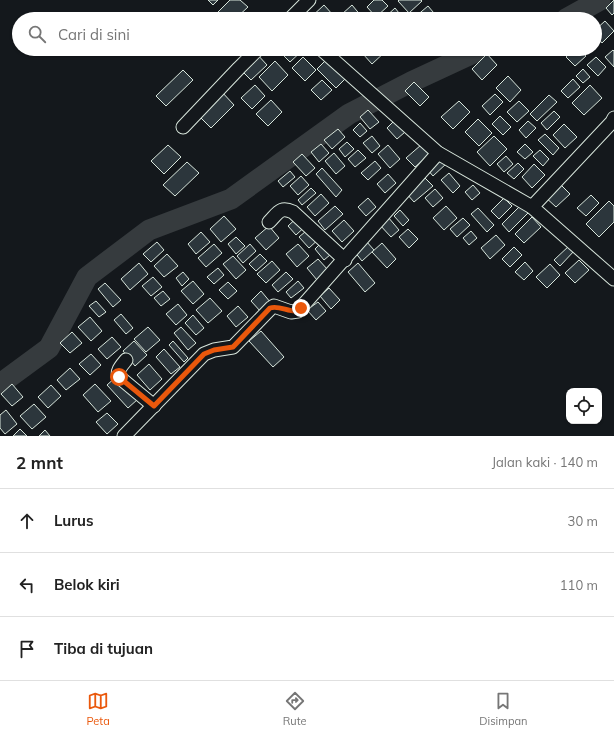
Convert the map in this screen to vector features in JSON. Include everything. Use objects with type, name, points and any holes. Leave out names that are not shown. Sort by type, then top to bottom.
[{"type":"street","points":[[297,12],[309,0]]},
{"type":"street","points":[[183,127],[251,56]]},
{"type":"street","points":[[329,56],[438,154],[532,207],[614,279]]},
{"type":"street","points":[[532,207],[612,122],[614,118]]},
{"type":"street","points":[[124,436],[204,354],[214,350],[233,347],[270,308],[274,306],[291,312],[298,311],[438,154]]},
{"type":"street","points":[[269,222],[284,209],[293,212],[344,260]]},
{"type":"street","points":[[126,360],[117,374],[154,406]]},
{"type":"building","points":[[208,0],[218,0],[213,5]]},
{"type":"building","points":[[230,0],[240,0],[248,7],[243,12],[218,12]]},
{"type":"building","points":[[374,0],[382,0],[388,6],[381,12],[372,12],[367,7]]},
{"type":"building","points":[[614,0],[614,13],[612,15],[606,8]]},
{"type":"building","points":[[398,1],[422,1],[410,12],[408,12]]},
{"type":"building","points":[[324,5],[330,12],[316,12]]},
{"type":"building","points":[[352,5],[358,12],[344,12]]},
{"type":"building","points":[[428,6],[433,12],[421,12]]},
{"type":"building","points":[[395,8],[398,12],[391,12]]},
{"type":"building","points":[[605,21],[614,31],[602,43],[602,24]]},
{"type":"building","points":[[613,50],[614,51],[614,67],[605,57]]},
{"type":"building","points":[[253,56],[259,56],[267,65],[251,80],[240,69]]},
{"type":"building","points":[[284,56],[296,56],[290,62]]},
{"type":"building","points":[[365,56],[381,56],[372,64]]},
{"type":"building","points":[[485,56],[489,56],[497,65],[482,80],[472,69]]},
{"type":"building","points":[[567,56],[586,56],[575,66],[566,57]]},
{"type":"building","points":[[303,57],[316,70],[305,81],[292,68]]},
{"type":"building","points":[[596,57],[606,67],[598,76],[587,65]]},
{"type":"building","points":[[327,59],[346,78],[336,88],[317,69]]},
{"type":"building","points":[[275,61],[288,75],[272,91],[259,77]]},
{"type":"building","points":[[583,69],[590,77],[583,83],[576,76]]},
{"type":"building","points":[[183,70],[193,80],[166,106],[156,96]]},
{"type":"building","points":[[508,76],[521,90],[510,102],[496,88]]},
{"type":"building","points":[[573,79],[580,87],[568,98],[561,91]]},
{"type":"building","points":[[322,80],[332,90],[321,100],[311,90]]},
{"type":"building","points":[[414,82],[429,97],[420,106],[405,91]]},
{"type":"building","points":[[255,85],[265,96],[252,109],[241,98]]},
{"type":"building","points":[[590,85],[602,98],[584,115],[572,103]]},
{"type":"building","points":[[221,91],[234,105],[211,128],[197,114]]},
{"type":"building","points":[[495,94],[503,102],[490,115],[482,106]]},
{"type":"building","points":[[549,95],[557,102],[537,121],[530,114]]},
{"type":"building","points":[[271,100],[282,112],[268,126],[256,114]]},
{"type":"building","points":[[459,101],[470,112],[453,129],[441,117]]},
{"type":"building","points":[[519,101],[529,111],[517,122],[507,112]]},
{"type":"building","points":[[368,110],[379,122],[370,129],[360,117]]},
{"type":"building","points":[[554,111],[560,117],[547,130],[541,123]]},
{"type":"building","points":[[500,116],[511,127],[503,135],[492,124]]},
{"type":"building","points":[[478,119],[492,133],[479,146],[465,132]]},
{"type":"building","points":[[395,120],[405,132],[397,139],[387,128]]},
{"type":"building","points":[[528,121],[536,128],[526,138],[519,130]]},
{"type":"building","points":[[360,123],[367,131],[360,137],[353,130]]},
{"type":"building","points":[[564,124],[577,137],[565,148],[553,135]]},
{"type":"building","points":[[338,129],[345,137],[332,149],[324,140]]},
{"type":"building","points":[[545,134],[559,148],[553,155],[538,140]]},
{"type":"building","points":[[372,136],[380,146],[372,153],[363,143]]},
{"type":"building","points":[[494,136],[507,149],[490,166],[477,152]]},
{"type":"building","points":[[347,142],[354,149],[345,157],[339,149]]},
{"type":"building","points":[[321,144],[329,153],[319,162],[311,152]]},
{"type":"building","points":[[525,144],[533,152],[525,159],[517,152]]},
{"type":"building","points":[[168,145],[181,157],[164,174],[151,161]]},
{"type":"building","points":[[388,145],[400,159],[390,168],[378,154]]},
{"type":"building","points":[[421,145],[430,154],[415,167],[406,158]]},
{"type":"building","points":[[358,150],[366,158],[355,167],[348,159]]},
{"type":"building","points":[[540,150],[549,159],[543,166],[533,156]]},
{"type":"building","points":[[334,153],[345,166],[336,174],[325,161]]},
{"type":"building","points":[[302,154],[315,168],[306,176],[293,162]]},
{"type":"building","points":[[506,156],[513,164],[504,172],[497,164]]},
{"type":"building","points":[[441,157],[447,163],[433,176],[427,169]]},
{"type":"building","points":[[375,161],[381,168],[368,180],[361,173]]},
{"type":"building","points":[[187,162],[199,173],[175,196],[163,185]]},
{"type":"building","points":[[518,163],[524,169],[514,179],[507,173]]},
{"type":"building","points":[[534,164],[545,175],[532,188],[522,177]]},
{"type":"building","points":[[322,168],[342,190],[336,197],[316,174]]},
{"type":"building","points":[[290,171],[295,177],[283,187],[278,181]]},
{"type":"building","points":[[449,173],[460,186],[453,193],[441,180]]},
{"type":"building","points":[[388,174],[396,183],[385,193],[377,184]]},
{"type":"building","points":[[301,176],[309,185],[298,195],[290,186]]},
{"type":"building","points":[[424,177],[433,186],[414,202],[406,193]]},
{"type":"building","points":[[557,181],[570,194],[556,207],[543,195]]},
{"type":"building","points":[[473,185],[480,193],[472,200],[465,192]]},
{"type":"building","points":[[311,188],[316,193],[302,205],[298,200]]},
{"type":"building","points":[[435,189],[443,198],[433,207],[425,198]]},
{"type":"building","points":[[321,194],[329,203],[315,216],[307,207]]},
{"type":"building","points":[[591,195],[599,203],[586,216],[577,208]]},
{"type":"building","points":[[368,198],[376,207],[366,216],[358,207]]},
{"type":"building","points":[[504,198],[512,206],[499,219],[491,211]]},
{"type":"building","points":[[609,201],[614,206],[614,222],[599,237],[586,224]]},
{"type":"building","points":[[522,204],[529,212],[509,232],[502,224]]},
{"type":"building","points":[[335,206],[343,214],[325,230],[318,221]]},
{"type":"building","points":[[446,206],[457,218],[444,230],[433,218]]},
{"type":"building","points":[[478,208],[494,225],[487,232],[471,214]]},
{"type":"building","points":[[400,210],[409,220],[403,226],[394,216]]},
{"type":"building","points":[[303,212],[311,221],[296,235],[288,226]]},
{"type":"building","points":[[224,216],[236,229],[221,242],[210,229]]},
{"type":"building","points":[[388,217],[399,230],[391,237],[379,224]]},
{"type":"building","points":[[532,217],[541,227],[524,243],[515,234]]},
{"type":"building","points":[[463,218],[470,225],[457,237],[450,229]]},
{"type":"building","points":[[344,220],[354,231],[342,242],[332,231]]},
{"type":"building","points":[[269,226],[279,238],[266,250],[255,238]]},
{"type":"building","points":[[312,226],[321,237],[309,248],[299,237]]},
{"type":"building","points":[[408,229],[418,239],[409,248],[399,237]]},
{"type":"building","points":[[471,231],[477,238],[469,245],[463,238]]},
{"type":"building","points":[[201,232],[210,242],[196,254],[188,244]]},
{"type":"building","points":[[496,235],[505,245],[490,259],[481,248]]},
{"type":"building","points":[[236,237],[245,246],[236,254],[228,244]]},
{"type":"building","points":[[327,237],[337,249],[324,260],[315,249]]},
{"type":"building","points":[[366,241],[374,250],[362,261],[354,251]]},
{"type":"building","points":[[157,242],[164,250],[151,262],[143,254]]},
{"type":"building","points":[[382,243],[396,259],[387,268],[372,252]]},
{"type":"building","points":[[214,244],[222,253],[206,267],[198,258]]},
{"type":"building","points":[[250,244],[256,251],[243,263],[237,256]]},
{"type":"building","points":[[298,244],[309,256],[297,267],[286,254]]},
{"type":"building","points":[[570,245],[575,250],[560,266],[554,260]]},
{"type":"building","points":[[514,247],[522,255],[510,267],[502,259]]},
{"type":"building","points":[[167,254],[178,266],[164,277],[154,266]]},
{"type":"building","points":[[260,254],[267,261],[256,271],[249,264]]},
{"type":"building","points":[[233,256],[246,270],[236,279],[223,264]]},
{"type":"building","points":[[318,259],[328,270],[317,280],[307,268]]},
{"type":"building","points":[[579,260],[589,270],[575,283],[565,273]]},
{"type":"building","points":[[272,261],[280,270],[266,283],[257,274]]},
{"type":"building","points":[[525,262],[533,271],[524,280],[515,272]]},
{"type":"building","points":[[139,263],[148,274],[130,290],[121,279]]},
{"type":"building","points":[[358,263],[375,283],[365,292],[348,272]]},
{"type":"building","points":[[550,264],[560,275],[547,288],[536,277]]},
{"type":"building","points":[[218,268],[224,275],[214,284],[207,277]]},
{"type":"building","points":[[183,272],[189,279],[182,286],[176,278]]},
{"type":"building","points":[[286,272],[293,279],[278,292],[272,285]]},
{"type":"building","points":[[153,277],[162,287],[151,296],[142,286]]},
{"type":"building","points":[[193,281],[204,294],[193,304],[181,291]]},
{"type":"building","points":[[298,281],[304,288],[291,298],[286,292]]},
{"type":"building","points":[[228,282],[237,291],[228,299],[219,290]]},
{"type":"building","points":[[105,283],[121,300],[113,307],[98,289]]},
{"type":"building","points":[[329,288],[340,300],[331,309],[320,296]]},
{"type":"building","points":[[163,291],[170,299],[161,306],[154,298]]},
{"type":"building","points":[[261,291],[271,303],[261,312],[251,301]]},
{"type":"building","points":[[210,298],[222,311],[208,323],[196,310]]},
{"type":"building","points":[[96,301],[106,312],[99,317],[89,306]]},
{"type":"building","points":[[318,302],[326,311],[316,320],[307,310]]},
{"type":"building","points":[[178,304],[187,315],[176,325],[166,314]]},
{"type":"building","points":[[238,306],[248,317],[236,327],[227,316]]},
{"type":"building","points":[[121,314],[133,328],[126,334],[114,320]]},
{"type":"building","points":[[193,315],[204,328],[196,335],[185,323]]},
{"type":"building","points":[[90,317],[102,331],[91,341],[78,327]]},
{"type":"building","points":[[148,327],[160,340],[146,352],[134,339]]},
{"type":"building","points":[[181,327],[196,343],[188,350],[174,333]]},
{"type":"building","points":[[261,331],[284,357],[273,367],[249,341]]},
{"type":"building","points":[[72,332],[82,343],[70,353],[60,343]]},
{"type":"building","points":[[112,337],[121,347],[107,359],[98,349]]},
{"type":"building","points":[[134,341],[147,355],[135,366],[123,351]]},
{"type":"building","points":[[173,341],[188,358],[184,362],[169,345]]},
{"type":"building","points":[[164,349],[180,367],[171,374],[156,357]]},
{"type":"building","points":[[91,354],[101,365],[90,375],[79,364]]},
{"type":"building","points":[[149,364],[162,379],[150,390],[137,375]]},
{"type":"building","points":[[70,368],[80,379],[66,390],[57,380]]},
{"type":"building","points":[[117,376],[138,399],[128,408],[107,385]]},
{"type":"building","points":[[12,384],[23,397],[12,406],[1,394]]},
{"type":"building","points":[[95,384],[111,401],[98,412],[83,395]]},
{"type":"building","points":[[51,385],[61,396],[48,408],[38,397]]},
{"type":"building","points":[[34,404],[46,417],[32,429],[20,416]]},
{"type":"building","points":[[6,410],[17,424],[5,434],[0,428],[0,415]]},
{"type":"building","points":[[107,413],[118,424],[107,434],[96,422]]},
{"type":"building","points":[[20,429],[27,436],[13,436]]},
{"type":"building","points":[[45,430],[50,436],[39,436]]},
{"type":"waterway","points":[[579,12],[600,0]]},
{"type":"waterway","points":[[0,384],[49,348],[87,277],[149,230],[231,199],[349,114],[411,82],[467,56]]},
{"type":"route","points":[[119,377],[154,406],[204,354],[209,351],[233,347],[238,344],[270,308],[274,306],[291,312],[298,311],[301,308]]}]
